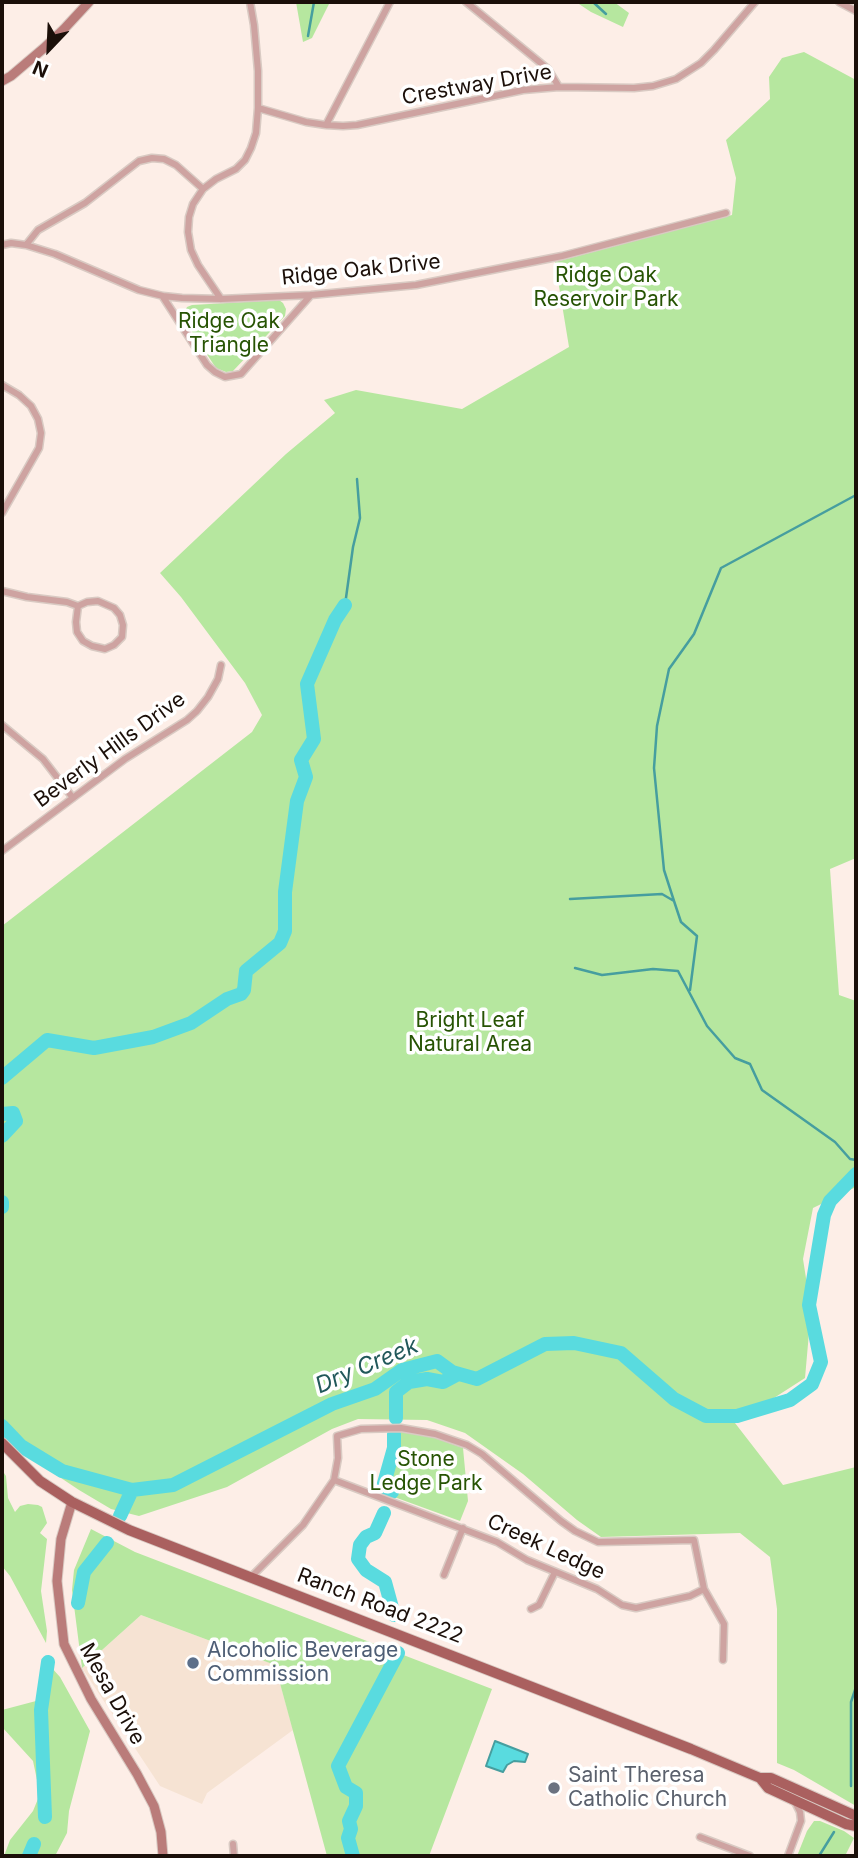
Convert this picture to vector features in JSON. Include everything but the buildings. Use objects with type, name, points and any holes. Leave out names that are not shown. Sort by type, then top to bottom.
[{"type":"main road","name":"Ranch Road 2222","points":[[2,1443],[40,1481],[72,1502],[129,1530],[760,1778],[771,1778],[856,1816]]},
{"type":"main road","name":"Ranch Road 2222","points":[[760,1778],[768,1788],[846,1824],[856,1826]]},
{"type":"street","points":[[2,81],[44,48],[89,2]]},
{"type":"street","points":[[221,299],[191,250],[189,217],[193,204],[203,189],[236,169],[245,160],[256,133],[257,60],[250,2]]},
{"type":"street","points":[[327,125],[390,2]]},
{"type":"street","points":[[466,2],[548,69],[559,87]]},
{"type":"street","name":"Crestway Drive","points":[[258,108],[306,122],[357,125],[523,90],[653,86],[676,79],[701,63],[755,2]]},
{"type":"street","points":[[839,2],[856,11]]},
{"type":"street","points":[[26,244],[38,230],[85,203],[139,160],[164,159],[176,165],[203,189]]},
{"type":"street","name":"Ridge Oak Drive","points":[[2,245],[26,244],[139,290],[163,296],[221,299],[311,295],[416,285],[562,256],[726,213]]},
{"type":"street","points":[[163,296],[207,365],[225,377],[241,374],[311,295]]},
{"type":"street","points":[[2,385],[31,406],[41,433],[39,448],[2,513]]},
{"type":"street","points":[[2,592],[78,606],[98,601],[114,608],[120,615],[122,637],[105,649],[83,641],[76,622],[78,606]]},
{"type":"street","name":"Beverly Hills Drive","points":[[2,851],[125,760],[172,731],[197,711],[218,679],[222,665]]},
{"type":"street","points":[[2,725],[43,759],[73,798]]},
{"type":"street","points":[[251,1577],[303,1525],[334,1480],[338,1458],[337,1436],[361,1429],[401,1428],[435,1434],[482,1454],[561,1521],[598,1542],[694,1540],[704,1589],[724,1624],[723,1660]]},
{"type":"street","name":"Creek Ledge","points":[[334,1480],[497,1542],[527,1560],[597,1589],[622,1605],[636,1608],[690,1596],[704,1589]]},
{"type":"street","name":"Mesa Drive","points":[[72,1502],[61,1539],[57,1581],[64,1644],[90,1699],[137,1774],[153,1806],[161,1832],[163,1856]]},
{"type":"street","points":[[444,1575],[463,1528]]},
{"type":"street","points":[[531,1609],[539,1605],[555,1572]]},
{"type":"street","points":[[788,1856],[800,1821],[800,1812],[794,1799]]},
{"type":"street","points":[[800,1821],[818,1811]]},
{"type":"street","points":[[700,1837],[750,1856]]},
{"type":"street","points":[[233,1844],[234,1856]]},
{"type":"shaded area","points":[[141,1615],[275,1665],[293,1730],[207,1793],[202,1804],[160,1786],[82,1668]]},
{"type":"green space","points":[[296,2],[330,2],[312,38],[303,42]]},
{"type":"green space","points":[[576,2],[614,2],[629,13],[623,27]]},
{"type":"green space","name":"Bright Leaf Natural Area","points":[[804,52],[856,80],[856,858],[830,869],[839,995],[856,1001],[856,1187],[813,1208],[803,1259],[811,1310],[805,1378],[735,1423],[783,1485],[856,1467],[856,1806],[777,1763],[777,1609],[770,1557],[740,1533],[601,1537],[523,1474],[465,1433],[427,1420],[358,1419],[332,1429],[227,1487],[139,1516],[111,1509],[79,1490],[40,1464],[2,1426],[2,926],[252,732],[262,715],[245,683],[160,573],[286,454],[335,413],[324,400],[356,390],[462,409],[569,347],[555,262],[732,215],[736,178],[726,140],[770,99],[769,77],[782,58]]},
{"type":"green space","name":"Ridge Oak Triangle","points":[[279,300],[286,309],[285,316],[233,371],[226,372],[216,368],[183,315],[187,307],[192,305]]},
{"type":"green space","name":"Stone Ledge Park","points":[[400,1431],[430,1436],[463,1448],[468,1501],[460,1521],[375,1490]]},
{"type":"green space","points":[[2,1470],[6,1476],[8,1498],[15,1512],[20,1506],[38,1505],[42,1507],[47,1523],[40,1533],[47,1539],[41,1591],[47,1631],[46,1643],[2,1566]]},
{"type":"green space","points":[[91,1529],[135,1552],[492,1689],[429,1856],[327,1856],[275,1665],[141,1615],[82,1668],[72,1590],[74,1570]]},
{"type":"green space","points":[[51,1667],[60,1677],[90,1731],[69,1811],[67,1833],[55,1856],[4,1856],[10,1840],[33,1811],[40,1794],[33,1761],[2,1727],[2,1710],[36,1701]]},
{"type":"green space","points":[[814,1821],[844,1831],[854,1838],[845,1856],[797,1856]]},
{"type":"water","points":[[495,1741],[528,1754],[525,1762],[514,1761],[507,1765],[503,1772],[486,1766]]},
{"type":"waterway","points":[[308,36],[314,2]]},
{"type":"waterway","points":[[593,2],[606,14]]},
{"type":"waterway","points":[[345,605],[360,518],[357,479]]},
{"type":"waterway","points":[[674,901],[664,870],[654,768],[657,726],[669,669],[694,634],[721,568],[856,495]]},
{"type":"waterway","points":[[2,1078],[47,1040],[94,1048],[153,1037],[191,1023],[227,999],[241,994],[246,971],[280,943],[285,931],[285,892],[297,801],[306,777],[301,760],[314,739],[307,684],[335,620],[345,605]]},
{"type":"waterway","points":[[570,899],[662,894],[674,901],[681,922],[697,936],[690,990]]},
{"type":"waterway","points":[[575,968],[602,975],[653,969],[678,971],[707,1026],[735,1058],[750,1064],[762,1090],[835,1142],[850,1159],[856,1160]]},
{"type":"waterway","points":[[2,1114],[13,1113],[16,1121],[2,1136]]},
{"type":"waterway","name":"Dry Creek","points":[[2,1426],[21,1446],[62,1471],[132,1490],[173,1485],[332,1404],[375,1389],[402,1370],[437,1361],[452,1372],[477,1379],[545,1344],[574,1343],[621,1353],[674,1399],[706,1416],[737,1416],[790,1400],[812,1384],[821,1362],[809,1305],[824,1215],[830,1201],[856,1174]]},
{"type":"waterway","points":[[2,1202],[2,1207]]},
{"type":"waterway","points":[[396,1418],[396,1392],[409,1382],[427,1379],[443,1382],[458,1374]]},
{"type":"waterway","points":[[392,1492],[383,1487],[394,1448],[394,1434]]},
{"type":"waterway","points":[[120,1516],[132,1490]]},
{"type":"waterway","points":[[384,1513],[375,1533],[366,1537],[360,1545],[358,1559],[366,1570],[385,1582],[394,1615]]},
{"type":"waterway","points":[[78,1603],[84,1572],[107,1543]]},
{"type":"waterway","points":[[353,1856],[348,1838],[351,1829],[349,1821],[356,1806],[356,1793],[346,1787],[338,1766],[398,1653]]},
{"type":"waterway","points":[[45,1817],[41,1710],[48,1662]]},
{"type":"waterway","points":[[851,1786],[851,1702],[856,1687]]},
{"type":"waterway","points":[[819,1856],[834,1832]]},
{"type":"waterway","points":[[29,1856],[34,1844]]},
{"type":"place","name":"Alcoholic Beverage Commission","points":[[193,1663]]},
{"type":"place","name":"Saint Theresa Catholic Church","points":[[554,1788]]},
{"type":"park label","name":"Ridge Oak Reservoir Park","points":[[606,288]]}]
